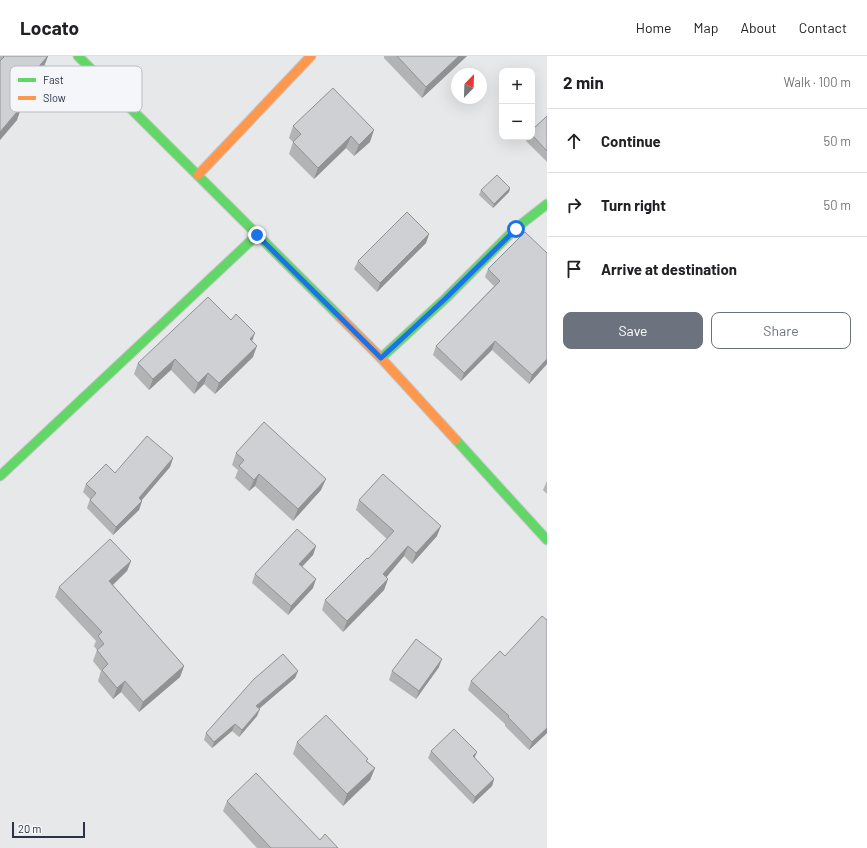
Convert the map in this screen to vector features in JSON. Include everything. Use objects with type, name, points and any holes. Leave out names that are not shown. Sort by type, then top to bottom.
[{"type":"street","points":[[78,56],[88,66]]},
{"type":"street","points":[[198,175],[312,56]]},
{"type":"street","points":[[134,112],[381,358],[547,540]]},
{"type":"street","points":[[381,358],[446,298],[516,229],[547,204]]},
{"type":"street","points":[[0,476],[257,235]]},
{"type":"building","points":[[3,56],[48,56],[39,66],[10,66],[10,112],[17,112],[0,132],[0,61],[4,57]]},
{"type":"building","points":[[397,56],[459,56],[426,87]]},
{"type":"building","points":[[333,88],[374,130],[359,145],[351,136],[318,168],[293,142],[301,134],[293,126]]},
{"type":"building","points":[[547,116],[547,151],[535,138],[535,127]]},
{"type":"building","points":[[497,175],[510,188],[494,204],[481,190]]},
{"type":"building","points":[[407,212],[429,234],[380,283],[358,261]]},
{"type":"building","points":[[525,232],[547,253],[547,359],[532,375],[495,341],[464,373],[436,346],[500,281],[488,269]]},
{"type":"building","points":[[208,297],[231,320],[236,314],[255,333],[250,339],[257,346],[219,383],[208,373],[198,383],[175,359],[153,379],[138,363]]},
{"type":"building","points":[[264,422],[326,479],[298,509],[259,474],[254,480],[239,466],[244,460],[236,453]]},
{"type":"building","points":[[147,436],[173,458],[139,498],[142,501],[116,527],[90,500],[96,493],[86,484],[106,464],[115,473]]},
{"type":"building","points":[[383,474],[441,526],[416,553],[408,546],[383,574],[388,579],[347,621],[325,600],[367,558],[368,559],[394,531],[359,500]]},
{"type":"building","points":[[297,529],[316,546],[299,564],[316,579],[291,606],[255,574]]},
{"type":"building","points":[[110,539],[131,561],[109,581],[184,666],[143,702],[125,681],[117,688],[102,670],[108,664],[97,650],[104,644],[98,636],[102,632],[59,587]]},
{"type":"building","points":[[542,616],[547,620],[547,728],[532,742],[508,717],[509,716],[471,681],[500,651],[505,656]]},
{"type":"building","points":[[416,639],[442,659],[419,691],[392,671]]},
{"type":"building","points":[[283,654],[298,671],[256,706],[260,709],[242,730],[235,724],[214,742],[206,733],[254,679]]},
{"type":"building","points":[[326,715],[368,759],[366,761],[375,768],[347,794],[297,742]]},
{"type":"building","points":[[454,729],[477,752],[473,756],[494,779],[475,797],[431,751]]},
{"type":"building","points":[[256,773],[320,840],[325,834],[338,848],[271,848],[227,801]]},
{"type":"traffic: fast","points":[[78,56],[88,66]]},
{"type":"traffic: fast","points":[[134,112],[340,317]]},
{"type":"traffic: fast","points":[[381,358],[446,298],[515,229],[547,204]]},
{"type":"traffic: fast","points":[[0,476],[257,235]]},
{"type":"traffic: fast","points":[[456,440],[547,540]]},
{"type":"traffic: slow","points":[[198,175],[311,56]]},
{"type":"traffic: slow","points":[[340,317],[381,358],[456,440]]},
{"type":"route","points":[[257,235],[381,358],[446,298],[516,229]]}]
